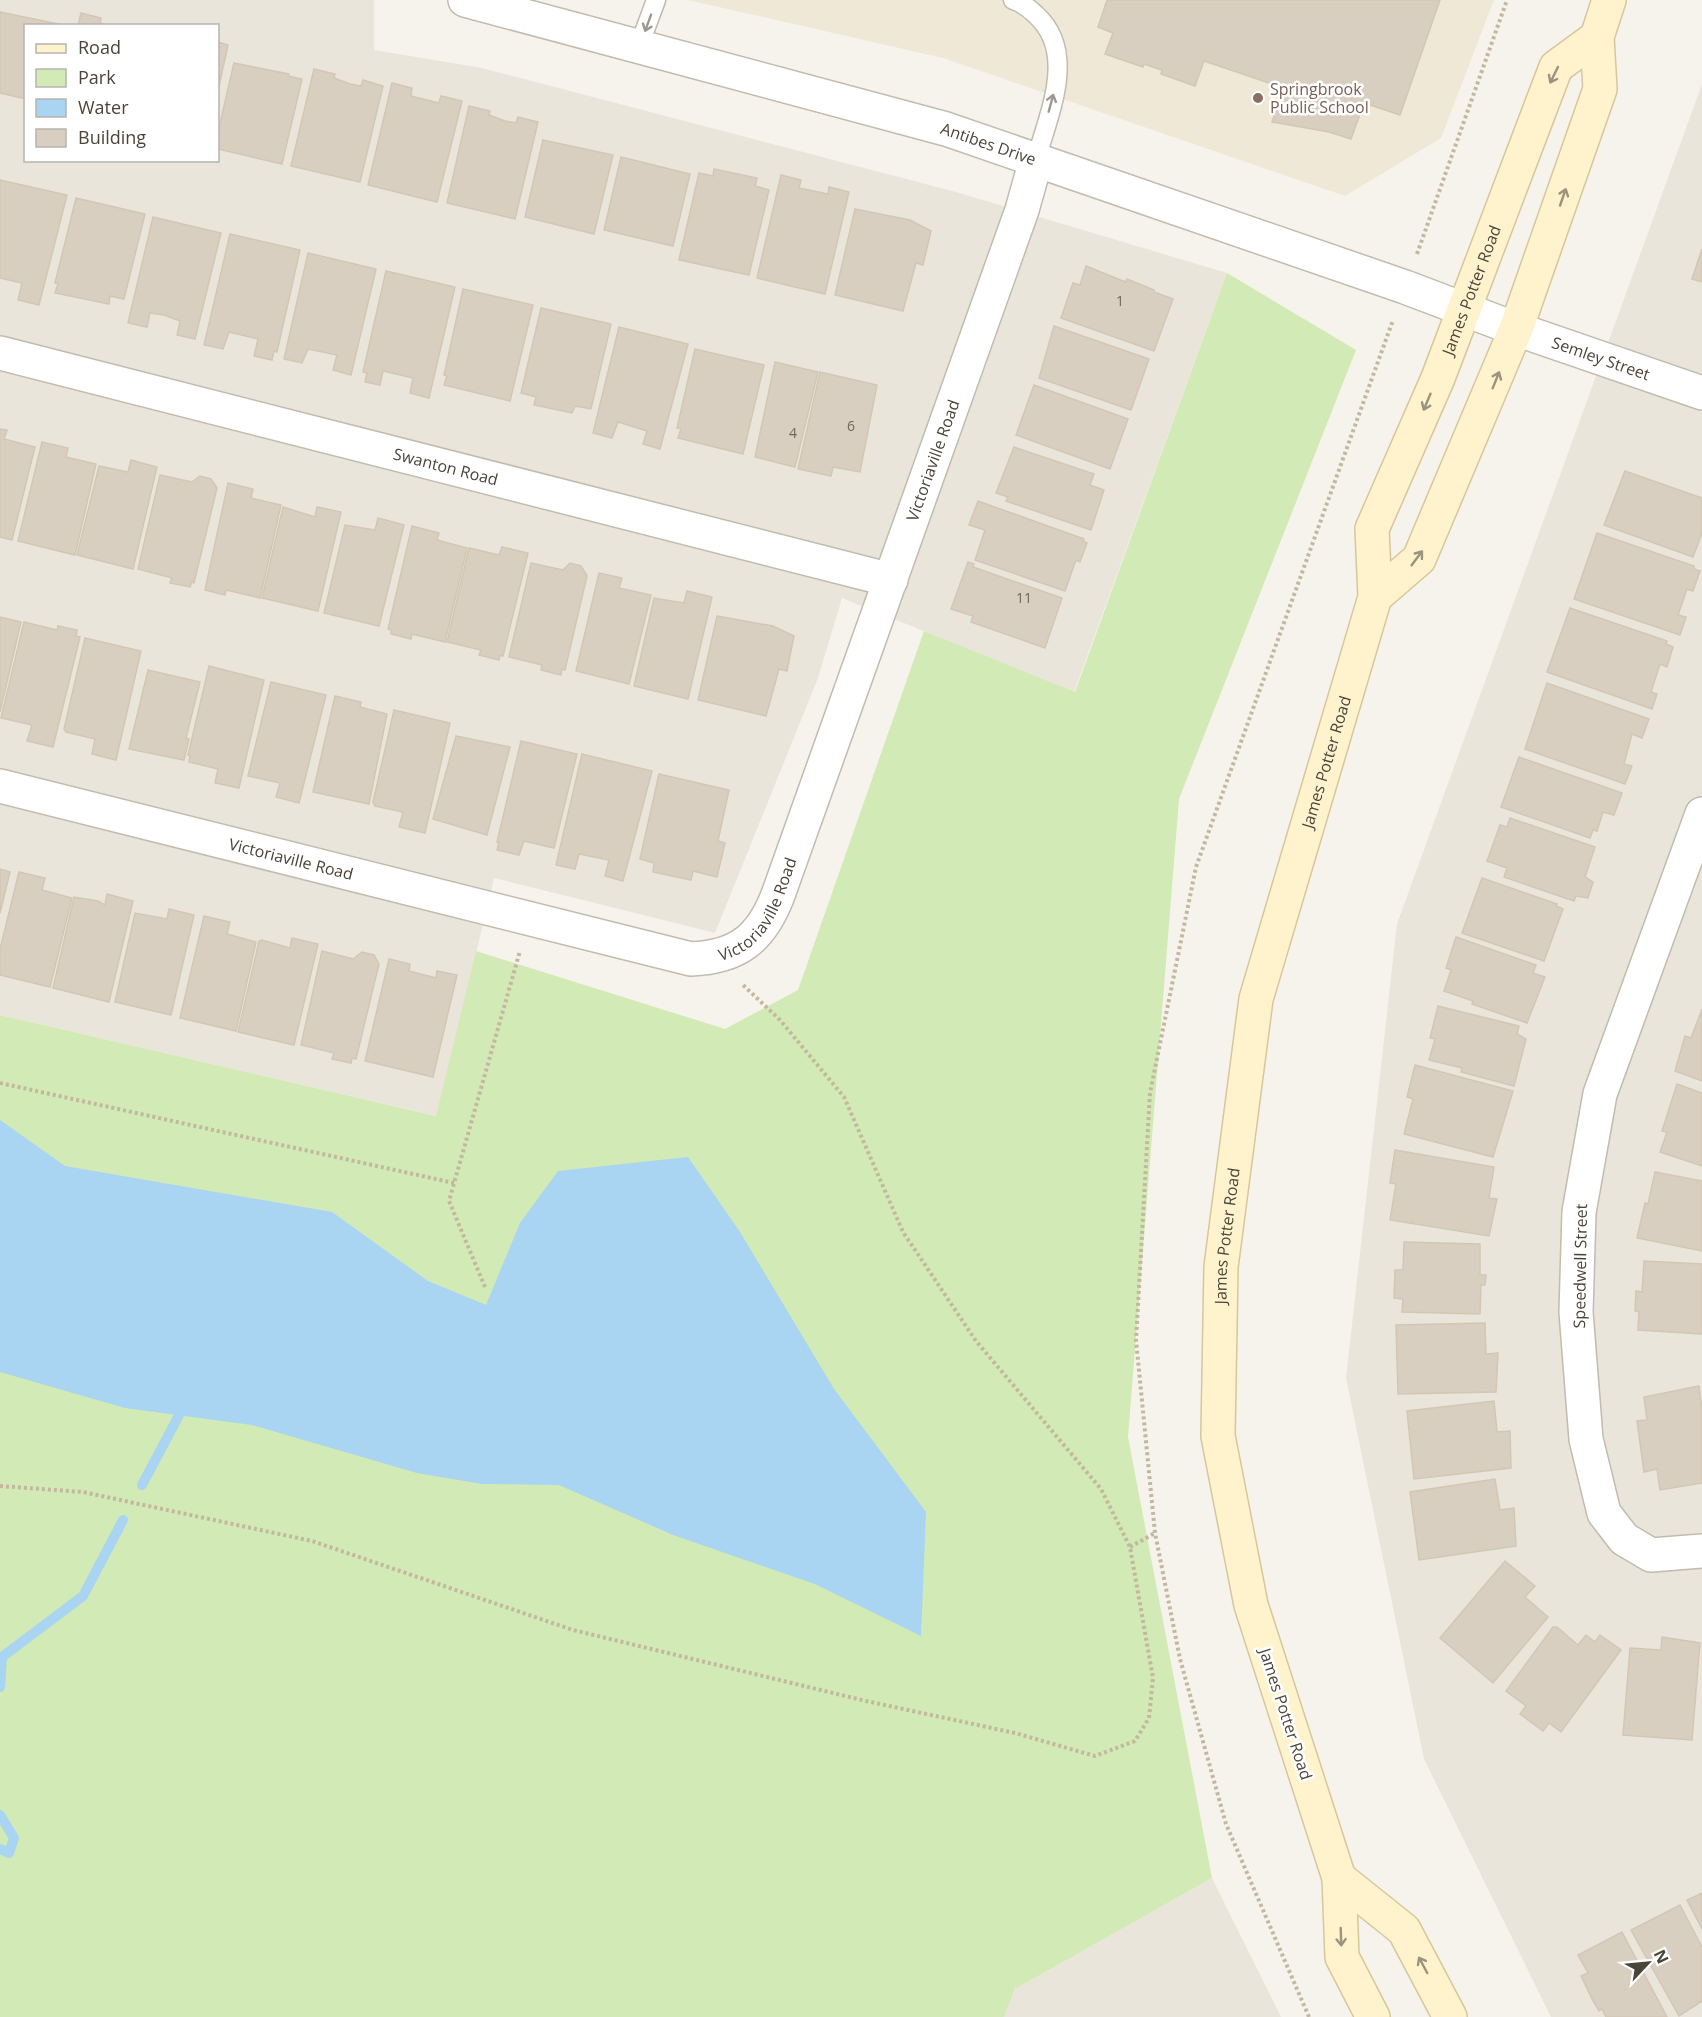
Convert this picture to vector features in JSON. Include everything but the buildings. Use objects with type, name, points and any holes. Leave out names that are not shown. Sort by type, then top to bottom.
[{"type":"main road","points":[[1375,597],[1419,559],[1600,89],[1597,37],[1609,0]]},
{"type":"main road","name":"James Potter Road","points":[[1373,2017],[1342,1957],[1339,1878],[1251,1605],[1218,1436],[1221,1268],[1256,999],[1375,597],[1372,529],[1437,378],[1556,68],[1597,37]]},
{"type":"main road","points":[[1339,1878],[1404,1930],[1450,2017]]},
{"type":"street","name":"Antibes Drive","points":[[465,0],[946,129],[1463,308],[1508,326]]},
{"type":"street","name":"Victoriaville Road","points":[[0,786],[691,959],[714,958],[736,950],[755,936],[769,917],[1022,210],[1036,160]]},
{"type":"street","name":"Semley Street","points":[[1508,326],[1702,393]]},
{"type":"street","name":"Swanton Road","points":[[0,353],[891,580]]},
{"type":"street","name":"Speedwell Street","points":[[1702,814],[1600,1094],[1579,1212],[1576,1312],[1586,1439],[1604,1513],[1624,1539],[1651,1555],[1702,1551]]},
{"type":"lane","points":[[639,46],[656,0]]},
{"type":"lane","points":[[1013,0],[1022,2],[1042,21],[1055,45],[1060,72],[1036,160]]},
{"type":"path","points":[[1434,207],[1507,0]]},
{"type":"path","points":[[485,1287],[449,1201],[529,918]]},
{"type":"path","points":[[0,1486],[83,1492],[312,1541],[573,1630],[866,1701],[1015,1733],[1095,1756],[1135,1741],[1149,1718],[1153,1678],[1130,1547],[1101,1489],[976,1341],[903,1232],[844,1097],[780,1020],[714,958]]},
{"type":"path","points":[[0,1083],[454,1183]]},
{"type":"path","points":[[1130,1547],[1155,1533]]},
{"type":"shaded area","points":[[0,0],[374,0],[374,50],[482,68],[956,192],[1227,273],[1074,692],[842,598],[818,678],[715,933],[494,878],[437,1116],[0,1015]]},
{"type":"shaded area","name":"Springbrook Public School","points":[[688,0],[1494,0],[1441,138],[1345,196],[943,58]]},
{"type":"shaded area","points":[[1702,84],[1702,2017],[1551,2017],[1424,1759],[1346,1378],[1397,924]]},
{"type":"shaded area","points":[[1212,1878],[1281,2017],[1004,2017],[1015,1989]]},
{"type":"green space","points":[[1227,273],[1356,350],[1179,799],[1128,1437],[1212,1878],[1015,1989],[1004,2017],[0,2017],[0,1015],[436,1116],[476,951],[725,1029],[798,990],[924,631],[1075,692]]},
{"type":"water","points":[[0,1120],[65,1166],[332,1212],[428,1281],[486,1305],[520,1223],[558,1171],[688,1157],[740,1232],[834,1389],[926,1512],[921,1636],[815,1584],[673,1535],[559,1485],[482,1484],[417,1473],[252,1425],[125,1408],[0,1372]]},
{"type":"waterway","points":[[142,1485],[186,1402]]},
{"type":"waterway","points":[[0,1687],[2,1657],[83,1596],[123,1520]]},
{"type":"waterway","points":[[0,1815],[14,1838],[9,1853],[0,1849]]},
{"type":"place","name":"Springbrook Public School","points":[[1258,98]]}]
